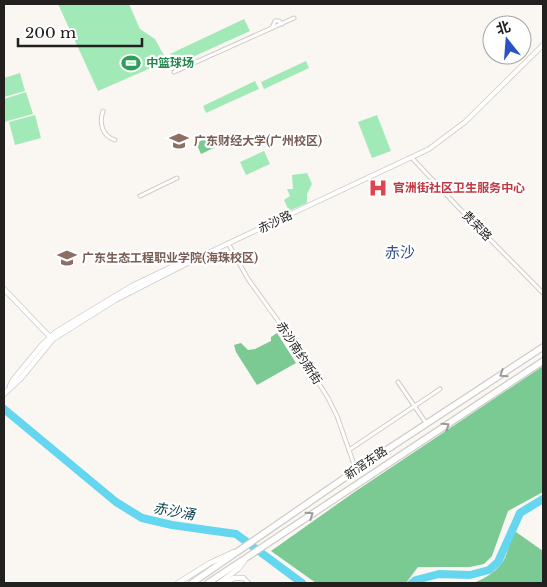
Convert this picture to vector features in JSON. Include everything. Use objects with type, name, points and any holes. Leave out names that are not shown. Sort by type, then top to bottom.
[{"type":"highway","name":"新滘东路","points":[[192,583],[356,470],[543,347]]},
{"type":"highway","name":"新滘东路","points":[[208,583],[543,361]]},
{"type":"main road","name":"赤沙路","points":[[4,394],[16,383],[51,338],[123,295],[192,260]]},
{"type":"main road","points":[[178,583],[215,560],[238,551]]},
{"type":"main road","points":[[218,583],[238,569],[247,558]]},
{"type":"main road","points":[[225,583],[234,578],[243,578],[238,569]]},
{"type":"street","points":[[174,72],[294,18]]},
{"type":"street","name":"赤沙路","points":[[192,260],[430,149],[456,130],[543,45]]},
{"type":"street","points":[[103,111],[100,120],[102,129],[109,138],[114,140]]},
{"type":"street","name":"贵荣路","points":[[412,158],[470,220],[543,293]]},
{"type":"street","points":[[140,196],[178,178]]},
{"type":"street","name":"赤沙南约新街","points":[[228,243],[248,279],[289,336],[328,398],[356,470]]},
{"type":"street","points":[[4,290],[51,338]]},
{"type":"street","points":[[398,382],[426,423]]},
{"type":"street","points":[[349,450],[440,389]]},
{"type":"street","points":[[243,578],[249,583]]},
{"type":"green space","points":[[58,4],[129,4],[140,29],[155,39],[167,61],[98,91]]},
{"type":"green space","points":[[244,19],[250,31],[175,65],[170,54]]},
{"type":"green space","points":[[306,61],[309,68],[264,89],[261,82]]},
{"type":"green space","points":[[20,73],[25,91],[4,97],[4,78]]},
{"type":"green space","points":[[255,81],[259,89],[206,113],[203,106]]},
{"type":"green space","points":[[26,92],[33,114],[4,122],[4,99]]},
{"type":"green space","points":[[35,115],[41,138],[15,145],[9,122]]},
{"type":"green space","points":[[377,115],[391,151],[372,158],[358,122]]},
{"type":"green space","points":[[215,134],[220,145],[201,154],[196,143]]},
{"type":"green space","points":[[264,151],[270,164],[246,175],[240,162]]},
{"type":"green space","points":[[307,173],[312,184],[307,194],[307,203],[289,211],[284,200],[290,196],[287,189],[293,189],[292,175]]},
{"type":"green space","points":[[277,333],[296,363],[257,385],[236,352],[234,345],[241,343],[248,350],[255,349],[271,341],[271,337]]},
{"type":"green space","points":[[543,366],[543,492],[508,511],[492,556],[484,564],[470,567],[418,567],[406,583],[316,583],[271,551],[353,493]]},
{"type":"green space","points":[[516,532],[543,551],[543,583],[473,583],[487,576],[499,566],[505,558],[510,541]]},
{"type":"waterway","name":"赤沙涌","points":[[4,409],[116,502],[142,518],[172,525],[236,534],[302,583]]},
{"type":"waterway","points":[[412,583],[416,580],[439,574],[470,575],[489,570],[498,562],[520,513],[543,499]]},
{"type":"place","name":"中篮球场","points":[[131,63]]},
{"type":"place","name":"广东财经大学(广州校区)","points":[[179,141]]},
{"type":"place","name":"官洲街社区卫生服务中心","points":[[378,188]]},
{"type":"place","name":"广东生态工程职业学院(海珠校区)","points":[[67,258]]},
{"type":"district","name":"赤沙","points":[[400,253]]}]
